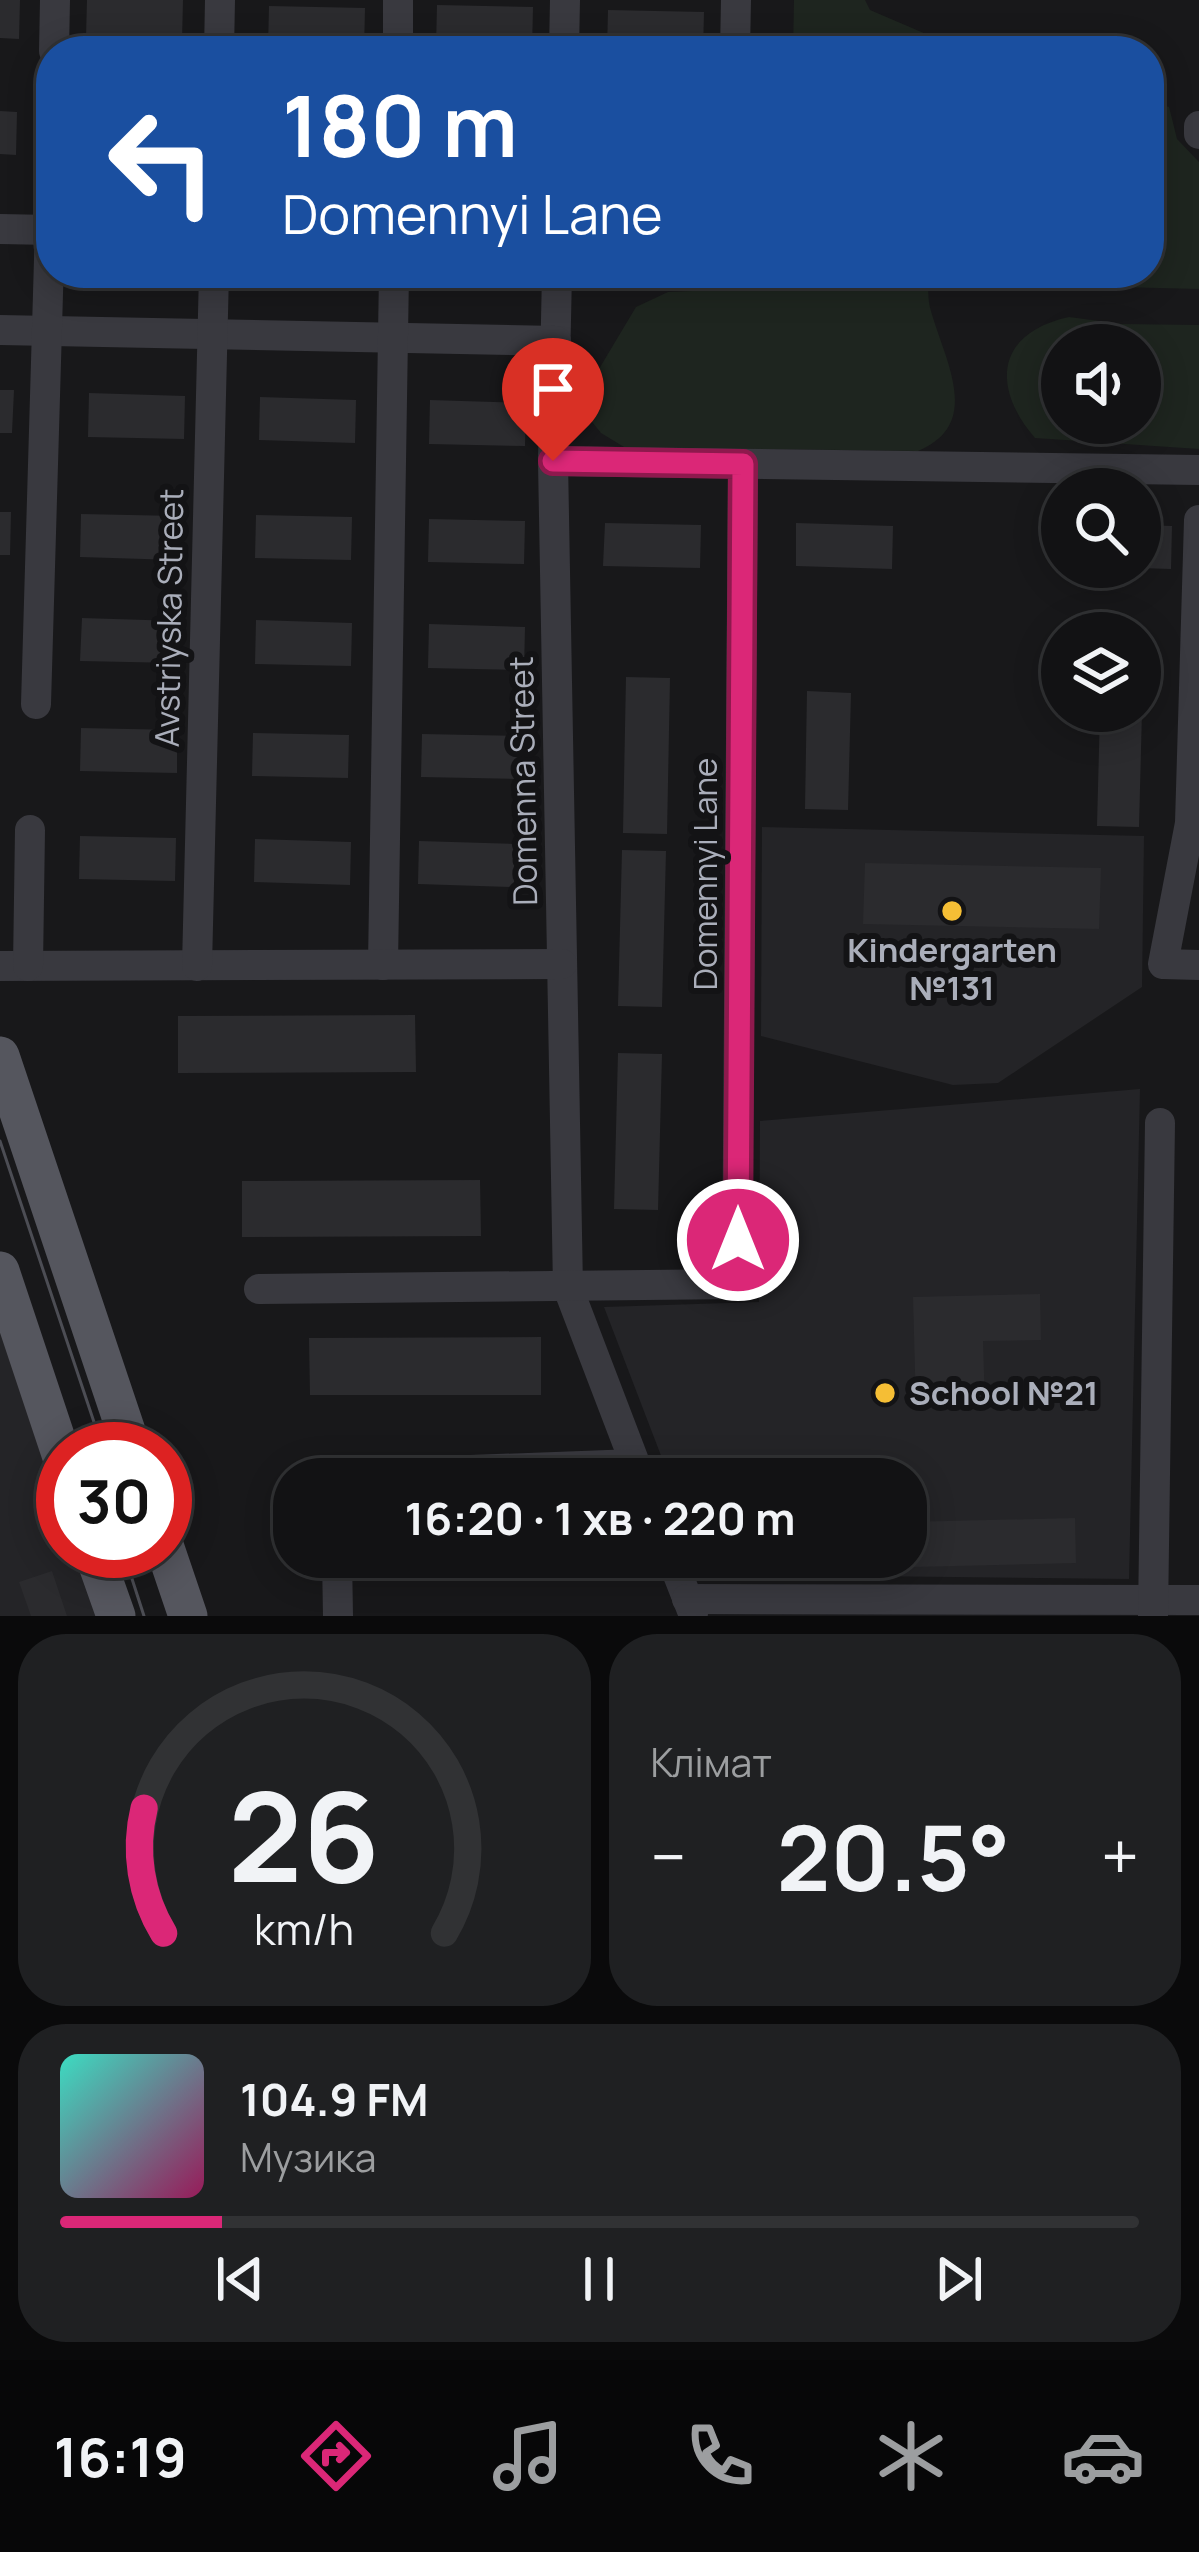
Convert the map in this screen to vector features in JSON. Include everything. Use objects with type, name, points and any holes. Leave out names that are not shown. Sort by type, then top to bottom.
[{"type":"main road","points":[[0,1056],[123,1422]]},
{"type":"main road","points":[[0,1271],[50,1422]]},
{"type":"main road","points":[[103,1578],[116,1616]]},
{"type":"main road","points":[[174,1578],[185,1615]]},
{"type":"street","points":[[54,36],[55,0]]},
{"type":"street","points":[[219,36],[220,0]]},
{"type":"street","points":[[398,0],[398,36]]},
{"type":"street","points":[[564,36],[565,0]]},
{"type":"street","points":[[735,36],[736,0]]},
{"type":"street","points":[[0,229],[36,230]]},
{"type":"street","points":[[36,704],[49,288]]},
{"type":"street","name":"Avstriyska Street","points":[[197,966],[214,288]]},
{"type":"street","points":[[383,965],[394,288]]},
{"type":"street","name":"Domenna Street","points":[[557,288],[553,461],[568,1288],[633,1458]]},
{"type":"street","points":[[0,330],[556,341]]},
{"type":"street","points":[[553,461],[1199,470]]},
{"type":"street","name":"Domennyi Lane","points":[[568,1288],[737,1284],[743,464]]},
{"type":"street","points":[[1199,520],[1190,823],[1162,964],[1199,965]]},
{"type":"street","points":[[30,830],[14,966],[562,964]]},
{"type":"street","points":[[1153,1608],[1160,1123]]},
{"type":"street","points":[[259,1289],[568,1288]]},
{"type":"street","points":[[337,1578],[338,1616]]},
{"type":"street","points":[[679,1578],[690,1607],[1153,1608],[1199,1600]]},
{"type":"shaded area","points":[[794,0],[865,0],[870,10],[931,36],[793,36]]},
{"type":"shaded area","points":[[1164,105],[1169,107],[1177,139],[1199,162],[1199,289],[1158,288],[1164,288]]},
{"type":"shaded area","points":[[928,288],[954,389],[950,424],[938,439],[918,451],[624,447],[601,433],[584,412],[590,384],[636,307],[668,292]]},
{"type":"shaded area","points":[[1069,317],[1122,324],[1048,324]]},
{"type":"shaded area","points":[[1161,325],[1199,325],[1199,449],[1124,444],[1161,444]]},
{"type":"shaded area","points":[[1041,327],[1041,438],[1035,438],[1021,419],[1007,382],[1008,364],[1027,335]]},
{"type":"shaded area","name":"Kindergarten №131","points":[[762,827],[1144,836],[1142,987],[998,1083],[953,1085],[761,1036]]},
{"type":"shaded area","name":"School №21","points":[[1140,1089],[1129,1579],[927,1577],[927,1458],[662,1458],[604,1307],[759,1302],[760,1121]]},
{"type":"shaded area","points":[[0,1309],[38,1422],[36,1578],[91,1578],[104,1616],[0,1616]]},
{"type":"building","points":[[0,0],[20,0],[19,39],[0,38]]},
{"type":"building","points":[[87,0],[183,0],[182,36],[86,36]]},
{"type":"building","points":[[437,5],[533,7],[532,36],[436,36]]},
{"type":"building","points":[[269,6],[365,8],[364,36],[268,36]]},
{"type":"building","points":[[608,10],[704,12],[703,36],[607,36]]},
{"type":"building","points":[[0,111],[17,112],[16,155],[0,154]]},
{"type":"building","points":[[0,390],[14,390],[12,433],[0,433]]},
{"type":"building","points":[[89,393],[185,396],[184,439],[88,437]]},
{"type":"building","points":[[260,397],[356,400],[355,443],[259,440]]},
{"type":"building","points":[[430,400],[526,403],[525,446],[429,444]]},
{"type":"building","points":[[0,512],[11,512],[10,555],[0,555]]},
{"type":"building","points":[[81,514],[178,516],[176,560],[80,557]]},
{"type":"building","points":[[256,515],[352,517],[351,560],[255,558]]},
{"type":"building","points":[[429,519],[525,521],[524,564],[428,562]]},
{"type":"building","points":[[605,523],[701,525],[700,568],[603,566]]},
{"type":"building","points":[[796,523],[893,526],[892,569],[796,566]]},
{"type":"building","points":[[1161,526],[1172,526],[1171,569],[1161,569]]},
{"type":"building","points":[[82,618],[178,621],[177,663],[80,661]]},
{"type":"building","points":[[256,620],[352,623],[351,666],[255,664]]},
{"type":"building","points":[[429,624],[525,627],[524,670],[428,668]]},
{"type":"building","points":[[626,677],[670,678],[667,834],[623,833]]},
{"type":"building","points":[[807,691],[851,693],[848,810],[805,809]]},
{"type":"building","points":[[81,728],[177,730],[177,773],[80,771]]},
{"type":"building","points":[[1099,732],[1141,732],[1139,827],[1097,826]]},
{"type":"building","points":[[253,733],[349,735],[348,778],[252,776]]},
{"type":"building","points":[[422,734],[518,736],[518,779],[421,777]]},
{"type":"building","points":[[80,836],[176,838],[175,881],[79,879]]},
{"type":"building","points":[[255,839],[351,842],[350,885],[254,882]]},
{"type":"building","points":[[419,841],[515,844],[514,887],[418,884]]},
{"type":"building","points":[[622,850],[666,851],[662,1007],[618,1006]]},
{"type":"building","points":[[865,863],[1101,868],[1099,929],[863,924]]},
{"type":"building","points":[[415,1015],[416,1072],[178,1073],[178,1016]]},
{"type":"building","points":[[618,1053],[662,1054],[658,1210],[614,1209]]},
{"type":"building","points":[[480,1180],[481,1236],[242,1237],[242,1181]]},
{"type":"building","points":[[1040,1294],[1041,1340],[983,1341],[985,1406],[916,1408],[913,1297]]},
{"type":"building","points":[[541,1337],[541,1395],[310,1395],[309,1338]]},
{"type":"building","points":[[1075,1518],[1076,1563],[927,1567],[927,1522]]},
{"type":"building","points":[[36,1576],[54,1578],[67,1616],[31,1616],[19,1582]]},
{"type":"tram line","points":[[0,1141],[94,1422]]},
{"type":"tram line","points":[[132,1578],[144,1616]]},
{"type":"place","name":"Kindergarten №131","points":[[952,911]]},
{"type":"place","name":"School №21","points":[[885,1393]]},
{"type":"route","points":[[553,461],[743,464],[738,1240]]}]
